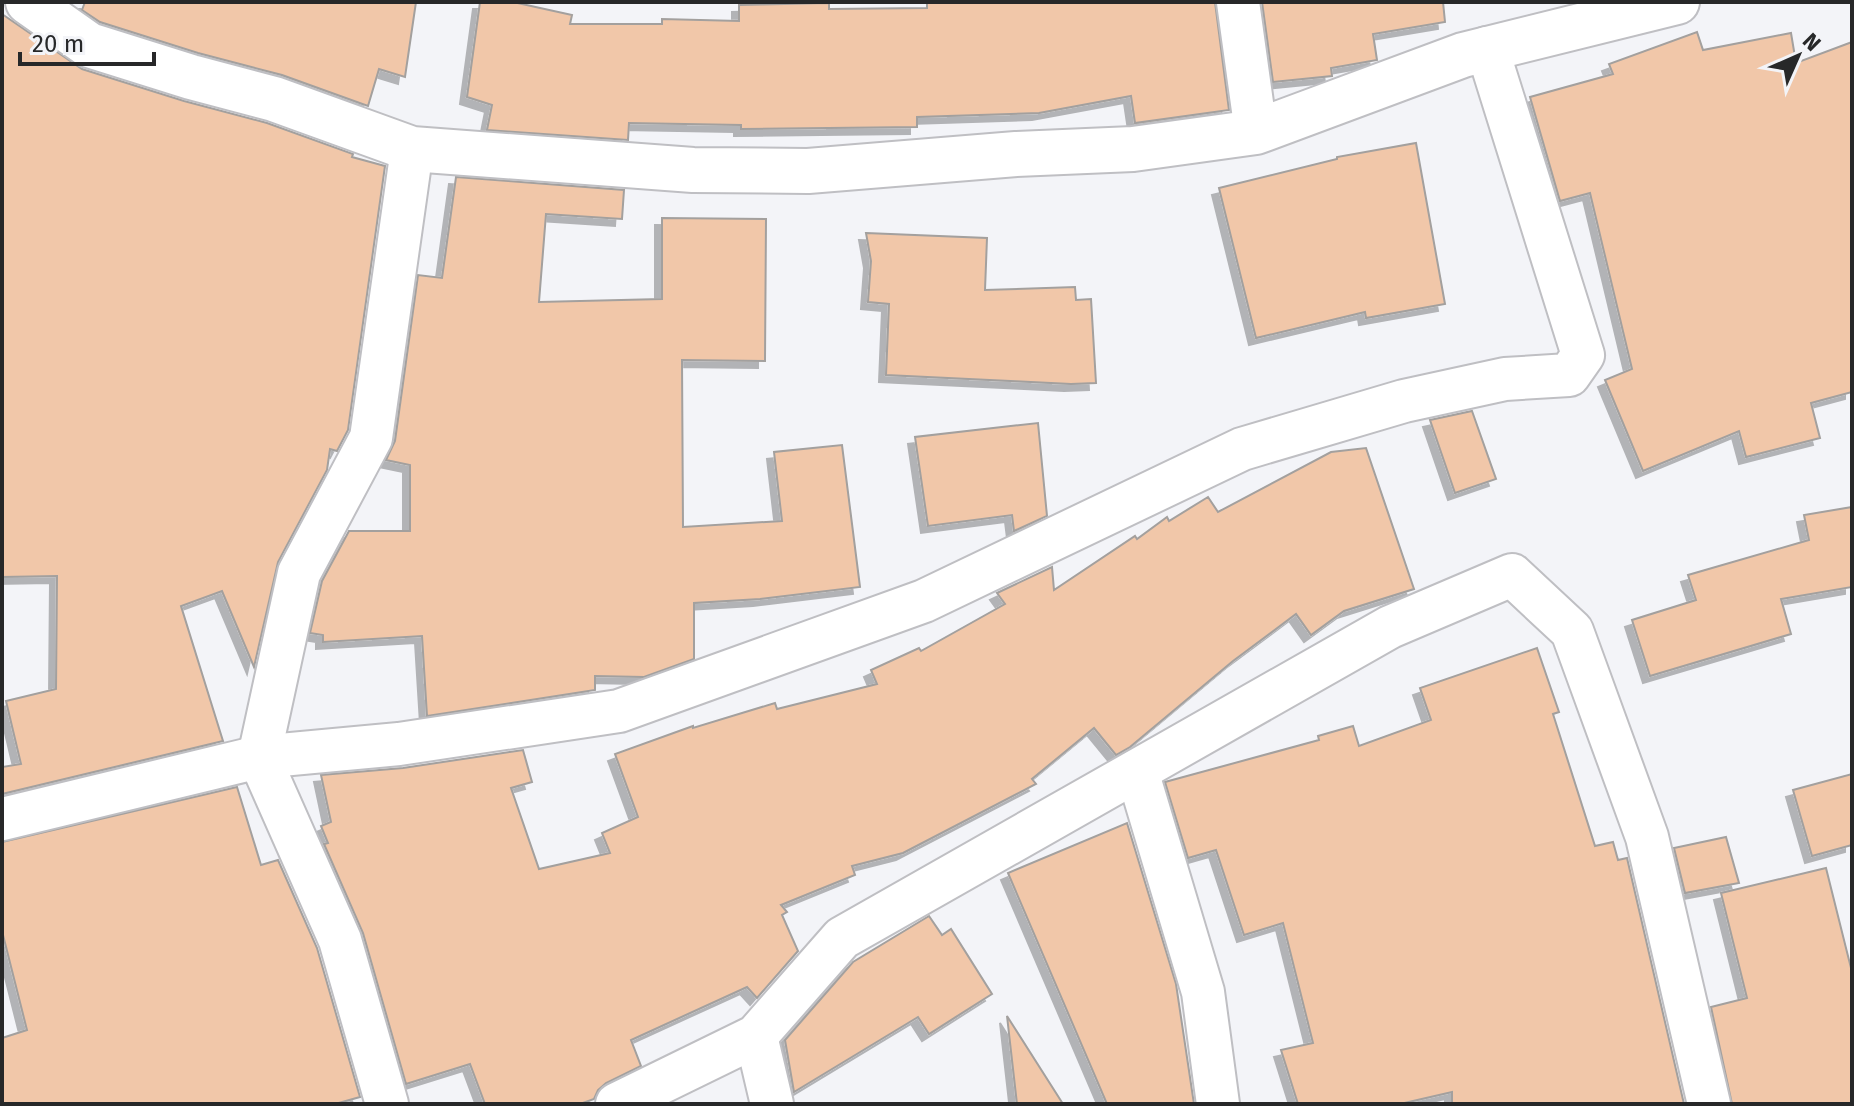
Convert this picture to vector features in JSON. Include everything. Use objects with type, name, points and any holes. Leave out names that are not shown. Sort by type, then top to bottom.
[{"type":"street","points":[[28,2],[89,45],[274,99],[412,149],[693,170],[808,171],[1016,154],[1133,149],[1256,132],[1487,48],[1585,27],[1677,2]]},
{"type":"street","points":[[1238,2],[1256,132]]},
{"type":"street","points":[[2,819],[259,757],[399,744],[619,711],[924,601],[1242,449],[1404,401],[1505,379],[1569,375],[1583,355],[1487,48]]},
{"type":"street","points":[[387,1104],[340,940],[259,757],[299,573],[371,438],[412,149]]},
{"type":"street","points":[[617,1104],[756,1036],[842,938],[1390,627],[1512,575],[1572,631],[1647,837],[1709,1104]]},
{"type":"street","points":[[1137,771],[1203,992],[1218,1104]]},
{"type":"street","points":[[756,1036],[772,1104]]},
{"type":"building","points":[[85,2],[416,2],[405,77],[379,69],[368,106],[282,75],[100,22],[82,10]]},
{"type":"building","points":[[480,2],[513,2],[572,15],[570,24],[662,24],[662,19],[739,21],[739,5],[829,3],[829,9],[927,8],[927,2],[1215,2],[1229,110],[1135,123],[1131,96],[1039,113],[917,117],[917,127],[741,129],[741,125],[629,123],[628,140],[487,130],[492,105],[467,97]]},
{"type":"building","points":[[1262,2],[1443,2],[1445,22],[1373,34],[1377,60],[1331,68],[1332,76],[1273,82]]},
{"type":"building","points":[[2,14],[82,69],[267,123],[353,154],[352,157],[385,166],[348,430],[337,451],[330,449],[327,470],[278,562],[254,667],[222,591],[181,606],[223,741],[2,794],[2,767],[21,764],[6,701],[56,689],[57,576],[2,577]]},
{"type":"building","points":[[1697,32],[1703,50],[1791,33],[1796,63],[1852,42],[1852,392],[1811,403],[1820,438],[1746,457],[1739,431],[1643,471],[1605,380],[1632,369],[1590,193],[1560,201],[1530,97],[1613,74],[1609,64]]},
{"type":"building","points":[[1416,143],[1445,304],[1366,318],[1365,312],[1256,338],[1219,188],[1337,157]]},
{"type":"building","points":[[456,177],[624,190],[622,219],[546,214],[539,302],[662,299],[662,218],[766,219],[765,361],[682,360],[683,527],[782,521],[774,452],[842,445],[860,587],[694,603],[694,659],[644,677],[595,676],[595,690],[427,716],[422,636],[323,642],[323,635],[310,633],[322,581],[349,531],[410,531],[410,465],[386,460],[395,441],[418,275],[442,278]]},
{"type":"building","points":[[866,233],[987,238],[985,290],[1075,287],[1076,300],[1091,299],[1096,383],[886,375],[889,304],[868,302],[871,261]]},
{"type":"building","points":[[1472,411],[1496,479],[1455,493],[1430,420]]},
{"type":"building","points":[[1038,423],[1047,516],[1014,531],[1012,515],[928,526],[915,437]]},
{"type":"building","points":[[1366,448],[1414,589],[1344,611],[1311,635],[1296,614],[1116,755],[1094,728],[1032,779],[1036,784],[903,853],[852,866],[855,875],[781,905],[787,912],[782,915],[798,951],[757,998],[747,987],[631,1040],[641,1066],[606,1083],[594,1099],[580,1104],[485,1104],[470,1064],[406,1084],[363,933],[324,844],[328,843],[321,826],[331,822],[321,775],[403,768],[523,750],[532,782],[511,788],[539,869],[610,853],[602,833],[638,817],[615,754],[693,726],[775,703],[777,709],[877,684],[871,670],[919,648],[921,651],[1005,604],[997,593],[1052,567],[1054,590],[1135,536],[1137,539],[1167,517],[1169,521],[1208,497],[1218,512],[1331,452]]},
{"type":"building","points":[[1852,507],[1852,587],[1781,599],[1791,634],[1650,676],[1632,620],[1696,600],[1688,575],[1809,540],[1804,515]]},
{"type":"building","points":[[1537,648],[1559,712],[1553,714],[1595,846],[1613,842],[1618,860],[1627,858],[1684,1104],[1452,1104],[1452,1092],[1400,1104],[1298,1104],[1281,1050],[1313,1043],[1283,923],[1244,935],[1216,850],[1188,858],[1165,782],[1319,740],[1318,736],[1353,726],[1359,746],[1431,720],[1420,688]]},
{"type":"building","points":[[1852,774],[1852,845],[1812,856],[1793,790]]},
{"type":"building","points":[[237,787],[261,865],[278,860],[317,948],[360,1097],[335,1104],[2,1104],[2,1038],[27,1030],[2,931],[2,842]]},
{"type":"building","points":[[1127,823],[1176,984],[1194,1104],[1107,1104],[1008,873]]},
{"type":"building","points":[[1726,837],[1739,883],[1685,893],[1674,848]]},
{"type":"building","points":[[1826,868],[1852,972],[1852,1104],[1732,1104],[1711,1007],[1747,998],[1721,893]]},
{"type":"building","points":[[929,916],[942,935],[951,929],[992,994],[929,1034],[918,1017],[794,1092],[785,1040],[853,962]]},
{"type":"building","points":[[1007,1016],[1063,1104],[1017,1104]]}]
